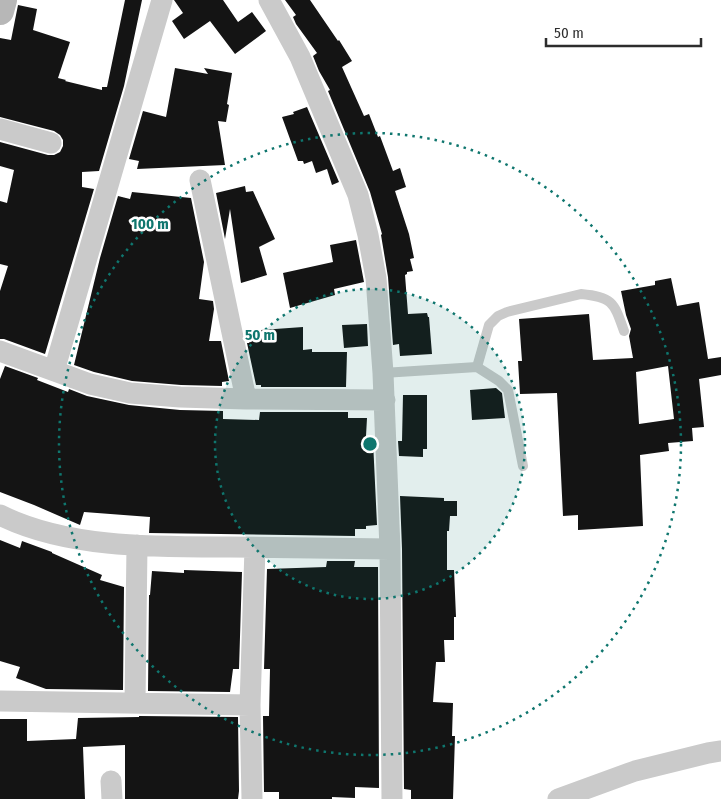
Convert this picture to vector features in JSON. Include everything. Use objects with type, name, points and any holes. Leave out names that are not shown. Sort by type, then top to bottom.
[{"type":"street","points":[[0,12],[3,0]]},
{"type":"street","points":[[54,371],[162,0]]},
{"type":"street","points":[[269,0],[300,56],[358,195],[376,278],[385,400],[390,549],[392,799]]},
{"type":"street","points":[[0,129],[51,143]]},
{"type":"street","points":[[200,180],[246,399]]},
{"type":"street","points":[[0,351],[90,384],[130,393],[180,398],[385,400]]},
{"type":"street","points":[[0,515],[48,533],[94,541],[152,547],[390,549]]},
{"type":"street","points":[[135,703],[137,545]]},
{"type":"street","points":[[252,799],[250,705],[255,548]]},
{"type":"street","points":[[0,701],[250,705]]},
{"type":"street","points":[[558,799],[635,771],[721,751]]},
{"type":"lane","points":[[477,366],[489,325],[498,316],[507,312],[581,294],[606,299],[615,307],[624,332]]},
{"type":"lane","points":[[383,373],[477,366],[499,381],[508,390],[524,466]]},
{"type":"building","points":[[125,0],[142,0],[124,86],[99,171],[82,172],[82,187],[94,189],[45,354],[0,339],[0,291],[8,266],[0,264],[0,201],[7,203],[14,170],[0,166],[0,142],[54,155],[60,152],[63,140],[54,131],[0,117],[0,38],[11,40],[18,5],[37,9],[33,30],[70,42],[58,78],[102,90],[102,87],[107,87]]},
{"type":"building","points":[[174,0],[223,0],[238,22],[252,12],[266,31],[235,54],[210,21],[184,39],[172,21],[183,13]]},
{"type":"building","points":[[285,0],[310,0],[339,40],[352,61],[342,67],[364,116],[369,114],[378,137],[380,136],[393,171],[400,168],[406,187],[395,191],[409,234],[414,258],[410,259],[413,271],[407,272],[405,275],[408,314],[427,313],[429,317],[432,354],[400,356],[399,344],[393,345],[388,277],[382,234],[370,192],[328,91],[330,90],[313,56],[317,53],[296,24],[293,17],[296,15]]},
{"type":"building","points":[[175,68],[208,74],[204,68],[232,73],[226,122],[218,121],[225,165],[137,169],[139,161],[129,159],[143,111],[166,117]]},
{"type":"building","points":[[307,107],[339,182],[332,185],[327,169],[316,173],[312,161],[304,164],[303,161],[298,161],[282,117],[294,114],[293,112]]},
{"type":"building","points":[[245,186],[246,192],[253,191],[275,239],[259,247],[267,275],[241,283],[230,209],[225,239],[216,193]]},
{"type":"building","points":[[132,192],[191,198],[204,262],[199,299],[213,301],[214,309],[209,341],[221,341],[229,381],[222,382],[222,386],[132,381],[74,365],[100,258],[118,196],[130,199]]},
{"type":"building","points":[[356,240],[364,282],[334,289],[335,295],[290,308],[283,273],[333,262],[330,245]]},
{"type":"building","points":[[671,278],[677,306],[699,302],[708,359],[721,357],[721,375],[699,379],[704,427],[692,428],[693,441],[668,443],[669,451],[640,455],[643,526],[578,530],[578,515],[563,516],[557,393],[520,394],[518,361],[522,361],[519,319],[589,314],[593,360],[633,358],[629,336],[631,329],[621,291],[655,285],[655,281]],"holes":[[[668,366],[674,419],[639,424],[636,372]]]},
{"type":"building","points":[[367,324],[368,346],[344,348],[342,325]]},
{"type":"building","points":[[303,327],[303,350],[312,349],[312,352],[347,352],[346,387],[261,387],[261,385],[256,385],[247,343],[249,343],[248,331]]},
{"type":"building","points":[[5,366],[68,392],[69,389],[87,396],[129,405],[180,410],[223,411],[223,419],[259,420],[260,412],[348,412],[348,418],[367,418],[366,436],[369,436],[369,441],[373,441],[377,525],[366,526],[366,529],[355,529],[355,536],[149,533],[150,517],[84,512],[80,525],[0,492],[0,379]]},
{"type":"building","points":[[496,388],[502,393],[505,418],[472,420],[470,390]]},
{"type":"building","points":[[403,395],[427,395],[427,449],[423,449],[423,457],[399,456],[398,441],[402,441]]},
{"type":"building","points":[[400,496],[444,498],[444,501],[457,501],[457,516],[450,516],[449,531],[447,531],[447,570],[454,570],[456,617],[454,617],[454,640],[444,640],[445,662],[436,662],[433,702],[453,703],[452,736],[455,736],[453,799],[411,799],[411,790],[404,789]]},
{"type":"building","points":[[0,540],[20,548],[22,541],[52,552],[102,575],[100,580],[124,587],[123,690],[46,689],[16,678],[20,667],[0,661]]},
{"type":"building","points":[[327,561],[355,561],[354,567],[378,567],[379,788],[355,787],[355,798],[279,799],[279,792],[264,792],[263,716],[269,716],[270,669],[264,669],[267,569],[326,567]]},
{"type":"building","points":[[184,570],[242,572],[239,669],[233,669],[230,692],[148,691],[149,595],[152,571],[184,573]]},
{"type":"building","points":[[139,716],[238,717],[238,799],[125,799],[125,745],[83,747],[85,799],[0,799],[0,719],[27,719],[27,741],[76,739],[78,718]]}]
